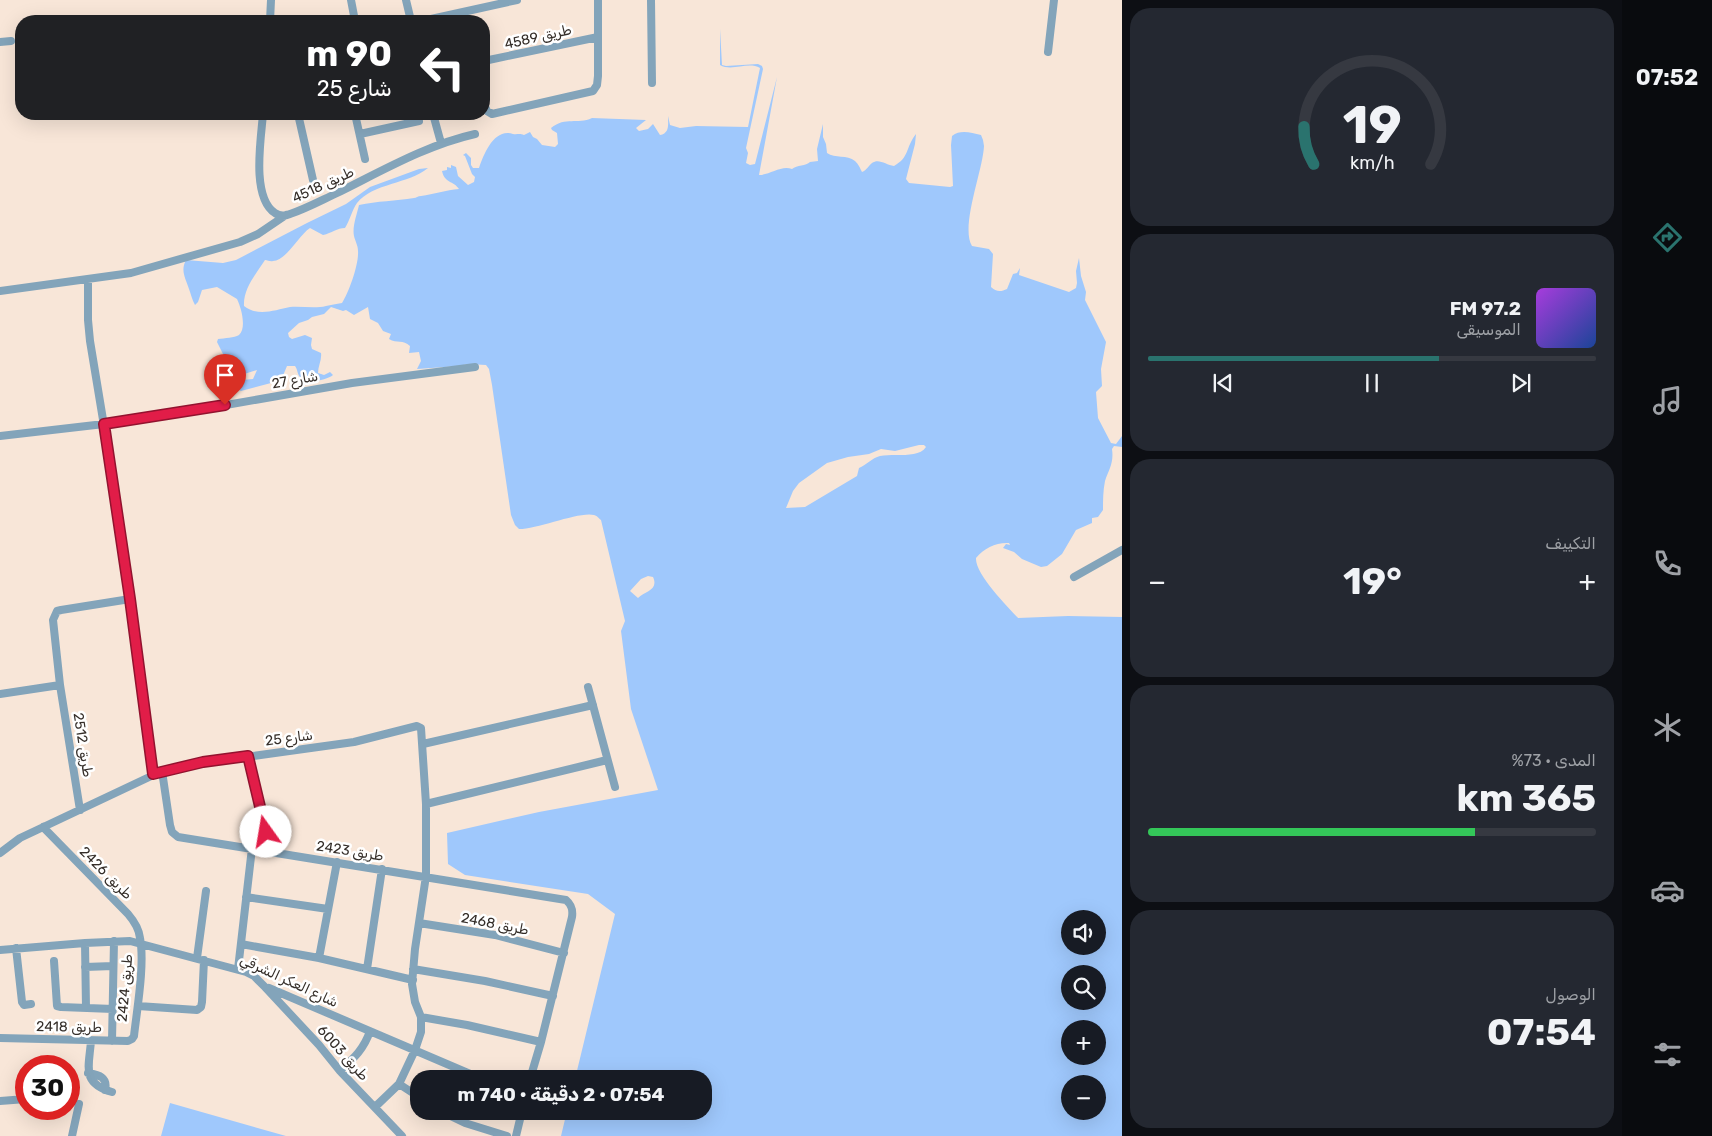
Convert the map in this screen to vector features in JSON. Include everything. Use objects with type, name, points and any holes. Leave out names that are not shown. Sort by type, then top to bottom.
[{"type":"street","points":[[270,15],[271,0]]},
{"type":"street","points":[[351,0],[354,15]]},
{"type":"street","points":[[406,0],[410,15]]},
{"type":"street","points":[[450,15],[517,0]]},
{"type":"street","points":[[490,113],[492,114],[593,91],[597,84],[598,76],[598,0]]},
{"type":"street","points":[[651,0],[652,83]]},
{"type":"street","points":[[1048,52],[1054,0]]},
{"type":"street","name":"طريق 4589","points":[[490,60],[598,37]]},
{"type":"street","points":[[0,42],[11,41]]},
{"type":"street","name":"طريق 4518","points":[[263,120],[260,181],[263,196],[275,214],[286,215],[441,143],[476,134]]},
{"type":"street","points":[[299,120],[313,180]]},
{"type":"street","points":[[356,120],[365,159]]},
{"type":"street","points":[[435,120],[441,143]]},
{"type":"street","points":[[360,134],[419,121]]},
{"type":"street","points":[[0,291],[131,273],[230,245],[258,234],[286,215]]},
{"type":"street","points":[[88,280],[90,341],[130,599],[153,774]]},
{"type":"street","name":"شارع 27","points":[[0,436],[104,424],[352,383],[475,367]]},
{"type":"street","points":[[1074,577],[1122,550]]},
{"type":"street","name":"طريق 2512","points":[[80,810],[60,684],[53,620],[58,611],[130,599]]},
{"type":"street","points":[[0,694],[60,684]]},
{"type":"street","points":[[588,687],[615,787]]},
{"type":"street","points":[[423,744],[593,705]]},
{"type":"street","name":"شارع 25","points":[[0,852],[20,838],[153,774],[203,762],[354,742],[417,726],[422,730],[426,804],[426,876],[413,969],[414,997],[421,1018]]},
{"type":"street","points":[[248,756],[270,851]]},
{"type":"street","points":[[426,804],[607,760]]},
{"type":"street","name":"طريق 2423","points":[[162,772],[170,825],[172,832],[178,837],[566,900],[572,906],[573,911],[564,953],[533,1070]]},
{"type":"street","name":"طريق 2426","points":[[43,827],[128,914],[136,925],[141,943]]},
{"type":"street","points":[[238,970],[252,848]]},
{"type":"street","points":[[319,958],[337,862]]},
{"type":"street","points":[[367,969],[382,869]]},
{"type":"street","points":[[138,1006],[197,1010],[201,1007],[201,959],[206,891]]},
{"type":"street","points":[[246,897],[328,909]]},
{"type":"street","name":"طريق 2468","points":[[420,923],[495,935],[564,953]]},
{"type":"street","points":[[112,1041],[114,941]]},
{"type":"street","name":"شارع العكر الشرقي","points":[[0,948],[114,941],[141,943],[254,976],[265,986],[461,1070]]},
{"type":"street","points":[[85,943],[86,1008]]},
{"type":"street","name":"طريق 2424","points":[[134,1036],[138,1006],[141,943]]},
{"type":"street","points":[[241,944],[319,958],[413,980]]},
{"type":"street","points":[[16,948],[22,1002],[24,1005],[31,1004]]},
{"type":"street","points":[[54,961],[57,1006],[113,1009]]},
{"type":"street","points":[[85,967],[113,966]]},
{"type":"street","points":[[413,969],[484,981],[553,996]]},
{"type":"street","name":"طريق 6003","points":[[265,986],[340,1071],[402,1136]]},
{"type":"street","points":[[375,1107],[399,1084],[421,1032],[421,1018],[468,1025],[541,1042]]},
{"type":"street","points":[[340,1071],[357,1055],[366,1043],[370,1031]]},
{"type":"street","name":"طريق 2418","points":[[0,1038],[112,1041],[130,1040],[134,1036]]},
{"type":"street","points":[[91,1041],[88,1073],[91,1081],[108,1091]]},
{"type":"street","points":[[399,1084],[410,1091]]},
{"type":"street","points":[[0,1101],[15,1099]]},
{"type":"street","points":[[72,1136],[76,1120]]},
{"type":"street","points":[[459,1120],[507,1136]]},
{"type":"street","points":[[516,1136],[520,1120]]},
{"type":"water","points":[[720,29],[722,65],[758,64],[763,69],[746,148],[748,153],[746,163],[750,165],[755,164],[777,77],[759,175],[784,168],[792,169],[818,161],[817,149],[823,124],[823,137],[827,153],[852,159],[858,164],[862,172],[875,162],[880,161],[894,166],[899,163],[905,156],[916,134],[906,179],[909,183],[950,187],[953,186],[952,136],[962,132],[981,135],[984,146],[983,156],[970,212],[969,237],[972,246],[989,249],[993,254],[991,287],[999,291],[1007,289],[1013,274],[1017,273],[1020,268],[1019,275],[1069,292],[1076,288],[1076,271],[1079,258],[1081,276],[1086,292],[1085,300],[1106,342],[1101,369],[1102,386],[1096,392],[1098,418],[1111,443],[1116,444],[1122,436],[1122,447],[1114,446],[1112,449],[1112,462],[1104,485],[1103,510],[1098,517],[1092,518],[1092,523],[1076,530],[1062,554],[1047,566],[1041,567],[1003,548],[1006,544],[1010,545],[1009,543],[991,546],[976,558],[977,565],[986,581],[1018,618],[1068,616],[1122,617],[1122,1136],[561,1136],[565,1120],[712,1120],[712,1070],[577,1070],[615,914],[588,894],[465,875],[448,864],[447,833],[539,812],[658,790],[631,709],[621,631],[625,621],[601,520],[595,515],[588,514],[527,528],[519,529],[515,525],[511,515],[492,385],[489,369],[486,365],[468,364],[417,369],[421,361],[419,352],[409,353],[410,346],[389,339],[391,334],[383,331],[378,323],[370,319],[368,307],[354,315],[346,310],[343,311],[331,307],[324,314],[299,323],[288,333],[292,339],[305,335],[312,338],[312,349],[321,353],[318,373],[324,375],[330,372],[333,375],[322,380],[307,381],[299,376],[295,366],[287,366],[282,378],[241,391],[231,385],[229,381],[238,384],[243,380],[253,379],[257,370],[241,375],[236,374],[231,363],[227,362],[217,342],[218,339],[239,335],[243,328],[237,299],[217,287],[202,290],[195,305],[192,299],[185,278],[184,264],[186,260],[223,263],[236,260],[346,204],[370,187],[419,169],[428,168],[364,196],[355,206],[345,228],[323,235],[310,228],[283,257],[272,261],[265,260],[248,288],[244,306],[261,312],[290,307],[317,307],[342,303],[357,263],[358,249],[354,229],[359,205],[415,198],[459,189],[443,175],[442,171],[447,170],[447,167],[451,168],[451,165],[456,167],[458,176],[468,185],[474,182],[475,177],[463,155],[466,153],[471,158],[473,168],[479,168],[495,138],[506,133],[524,135],[530,132],[542,145],[555,147],[558,144],[557,133],[551,128],[556,124],[592,118],[646,120],[636,128],[639,131],[648,129],[653,124],[660,135],[667,130],[668,116],[670,125],[680,128],[696,126],[748,127],[760,68],[755,66],[725,67],[720,65]],"holes":[[[919,445],[926,447],[917,453],[877,457],[859,468],[857,476],[805,507],[786,508],[793,491],[799,483],[827,463],[869,454],[881,449],[895,451]],[[648,576],[653,577],[654,585],[653,588],[638,598],[630,591],[641,579]]]},
{"type":"water","points":[[170,1103],[286,1136],[161,1136]]},
{"type":"route","points":[[225,405],[104,424],[153,774],[203,762],[248,756],[266,832]]}]
